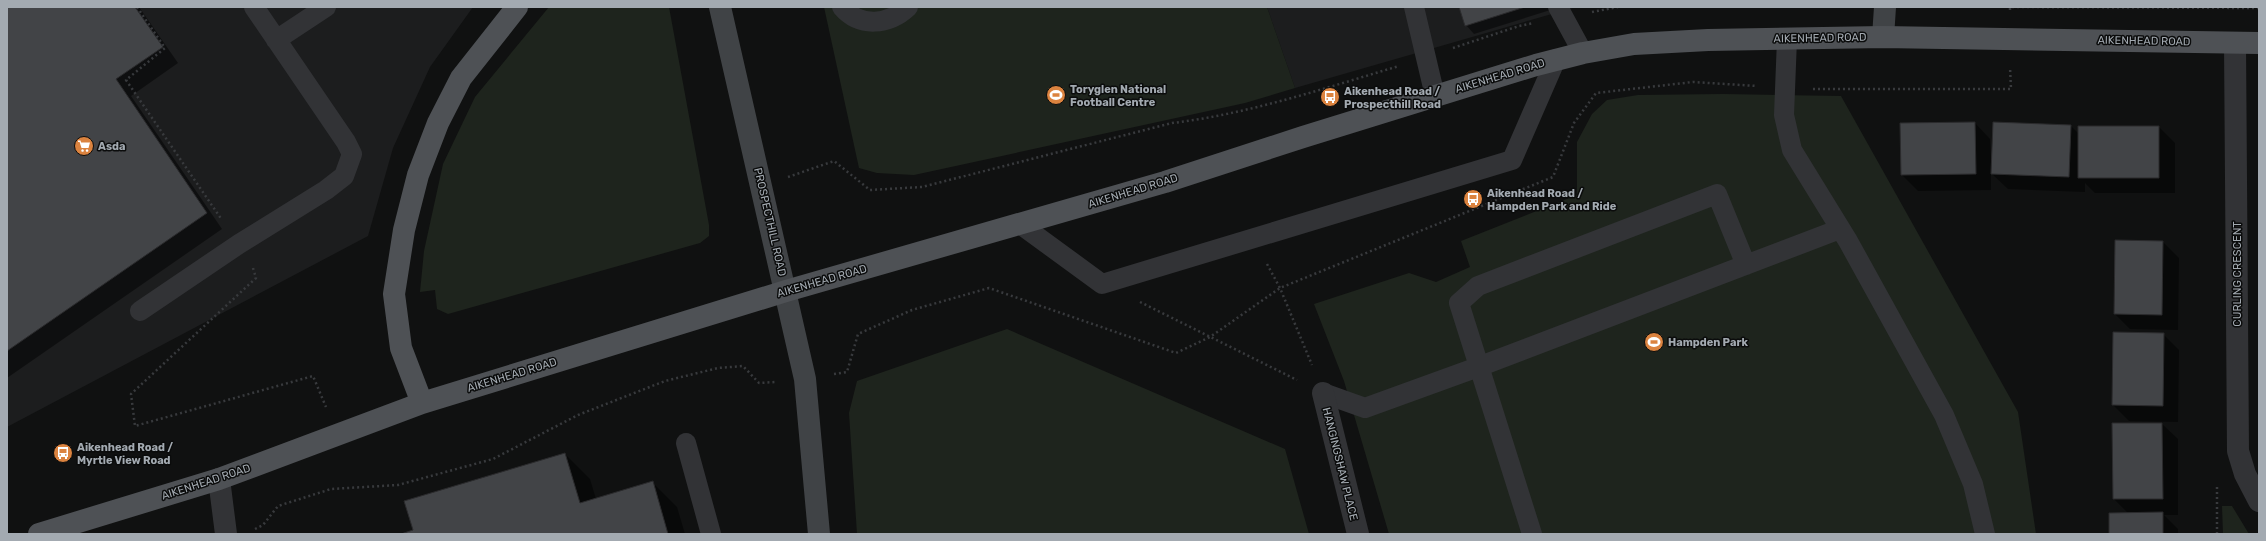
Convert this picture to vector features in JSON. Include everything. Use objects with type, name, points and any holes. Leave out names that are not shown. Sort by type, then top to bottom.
[{"type":"main road","points":[[422,403],[401,348],[394,294],[404,230],[418,175],[442,116],[461,78],[517,7]]},
{"type":"main road","name":"PROSPECTHILL ROAD","points":[[720,7],[805,379],[819,534]]},
{"type":"main road","points":[[1883,37],[1884,7]]},
{"type":"main road","name":"AIKENHEAD ROAD","points":[[39,534],[219,479],[422,403],[786,291],[1165,182],[1435,96],[1556,59],[1583,53],[1634,44],[1883,37],[2259,43]]},
{"type":"street","name":"CURLING CRESCENT","points":[[2235,43],[2238,451],[2245,474],[2259,501]]},
{"type":"street","name":"HANGINGSHAW PLACE","points":[[1323,393],[1358,534]]},
{"type":"street","points":[[219,479],[226,534]]},
{"type":"lane","points":[[140,311],[239,244],[326,190],[344,176],[352,154],[346,142],[254,7]]},
{"type":"lane","points":[[276,40],[326,7]]},
{"type":"lane","points":[[842,7],[859,20],[873,23],[887,21],[900,14],[908,7]]},
{"type":"lane","points":[[1414,7],[1435,96]]},
{"type":"lane","points":[[1561,12],[1583,53]]},
{"type":"lane","points":[[1787,39],[1784,115],[1792,150],[1840,229],[1944,415],[1973,484],[1985,534]]},
{"type":"lane","points":[[1020,224],[1102,284],[1512,160],[1556,59]]},
{"type":"lane","points":[[1532,534],[1458,304],[1478,286],[1717,194],[1746,264]]},
{"type":"lane","points":[[1323,393],[1365,408],[1478,367],[1840,229]]},
{"type":"lane","points":[[686,443],[711,534]]},
{"type":"path","points":[[761,186],[834,161],[870,190],[922,187],[1172,123],[1205,119],[1275,102],[1426,58],[1561,12],[1618,7]]},
{"type":"path","points":[[2010,7],[2259,8]]},
{"type":"path","points":[[1252,238],[1280,288],[1323,393]]},
{"type":"path","points":[[1102,284],[1323,393]]},
{"type":"shaded area","points":[[7,7],[473,7],[430,67],[393,148],[368,236],[7,427]]},
{"type":"shaded area","points":[[549,7],[669,7],[709,225],[709,236],[700,243],[448,314],[437,309],[435,290],[420,292],[424,251],[443,164],[475,97]]},
{"type":"shaded area","name":"Toryglen National Football Centre","points":[[824,7],[1267,7],[1295,88],[1245,103],[914,175],[877,173],[859,168]]},
{"type":"shaded area","points":[[1267,7],[1576,7],[1295,88]]},
{"type":"shaded area","name":"Hampden Park","points":[[1723,94],[1841,96],[2018,412],[2036,534],[1389,534],[1344,381],[1314,304],[1409,273],[1436,282],[1470,267],[1461,241],[1577,195],[1577,142],[1592,114],[1607,100],[1638,95]]},
{"type":"shaded area","points":[[1007,329],[1285,449],[1309,534],[857,534],[849,413],[857,381]]},
{"type":"shaded area","points":[[2222,506],[2232,506],[2249,534],[2223,534]]},
{"type":"building","name":"Asda","points":[[7,7],[135,7],[163,47],[116,79],[207,213],[7,351]]},
{"type":"building","points":[[1459,7],[1525,7],[1465,26]]},
{"type":"building","points":[[1975,122],[1976,174],[1901,175],[1900,123]]},
{"type":"building","points":[[1993,122],[2071,125],[2069,177],[1991,174]]},
{"type":"building","points":[[2078,126],[2159,126],[2159,178],[2078,178]]},
{"type":"building","points":[[2115,240],[2163,241],[2162,315],[2114,314]]},
{"type":"building","points":[[2113,332],[2164,333],[2163,406],[2112,405]]},
{"type":"building","points":[[2112,423],[2162,423],[2163,499],[2113,499]]},
{"type":"building","points":[[565,453],[580,503],[653,481],[668,534],[401,534],[413,530],[404,501]]},
{"type":"building","points":[[2163,512],[2163,534],[2109,534],[2109,513]]},
{"type":"place","name":"Toryglen National Football Centre","points":[[1056,95]]},
{"type":"place","name":"Aikenhead Road / Prospecthill Road","points":[[1330,97]]},
{"type":"place","name":"Asda","points":[[84,146]]},
{"type":"place","name":"Aikenhead Road / Hampden Park and Ride","points":[[1473,199]]},
{"type":"place","name":"Hampden Park","points":[[1654,342]]},
{"type":"place","name":"Aikenhead Road / Myrtle View Road","points":[[63,453]]}]
